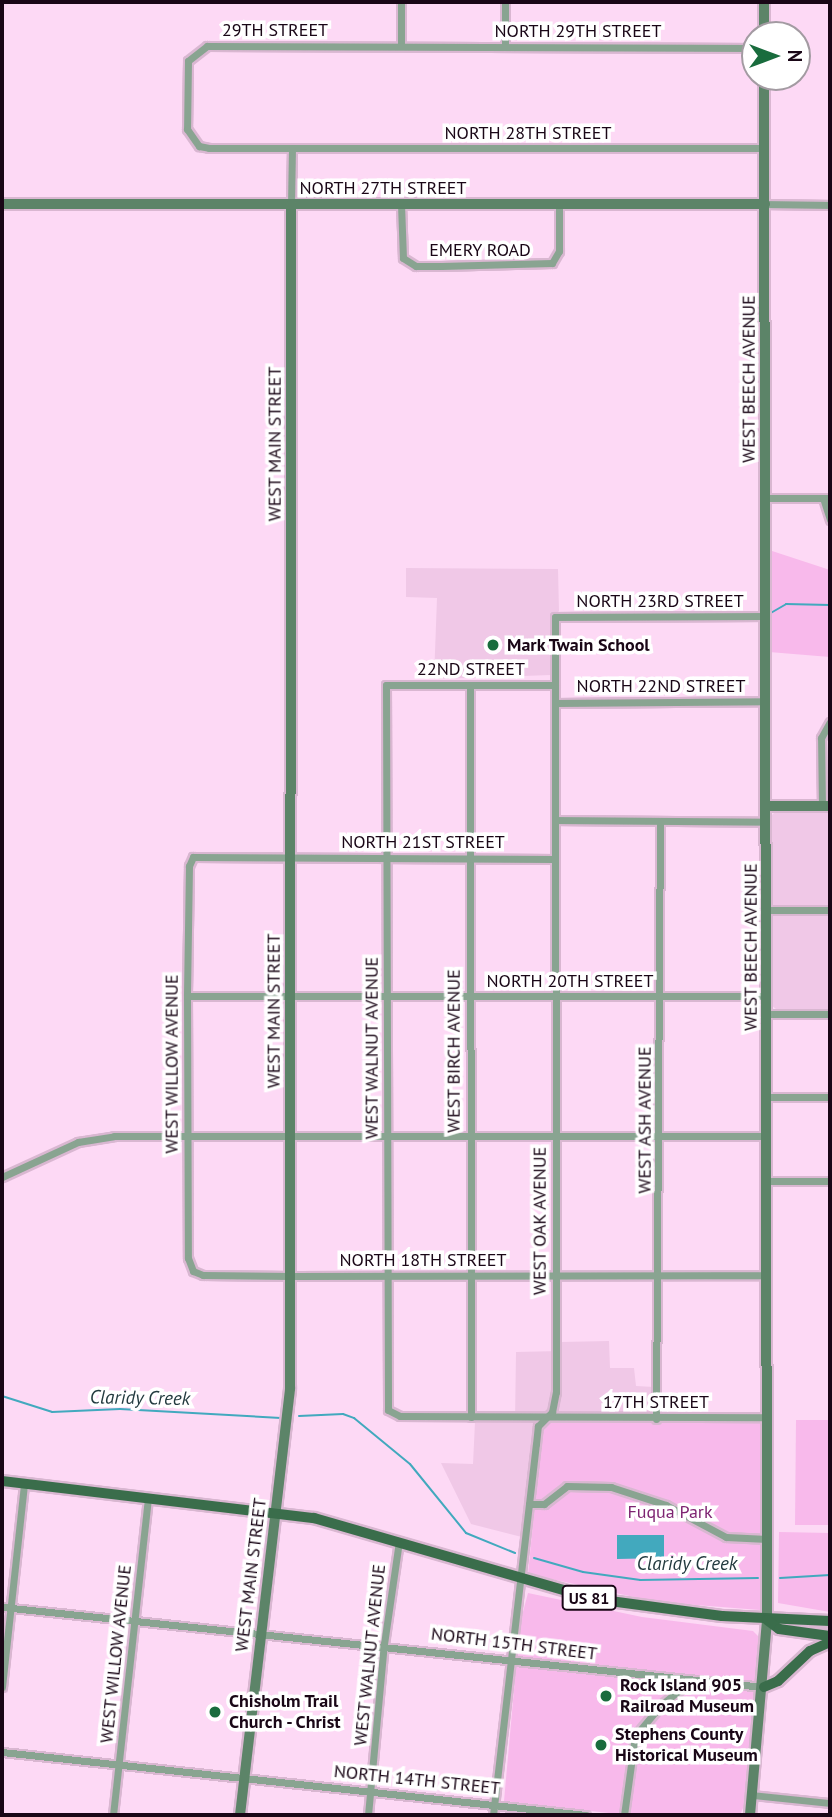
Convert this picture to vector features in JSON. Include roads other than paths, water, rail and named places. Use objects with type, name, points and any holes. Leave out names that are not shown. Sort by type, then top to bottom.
[{"type":"main road","name":"US 81","points":[[2,1481],[274,1511],[400,1540],[520,1580],[631,1605],[830,1621]]},
{"type":"main road","name":"US 81","points":[[772,1618],[779,1629],[830,1636]]},
{"type":"main road","points":[[764,1687],[778,1681],[810,1651],[830,1642]]},
{"type":"street","points":[[401,2],[401,45]]},
{"type":"street","points":[[505,2],[505,46]]},
{"type":"street","points":[[764,2],[764,21]]},
{"type":"street","name":"NORTH 29TH STREET","points":[[401,45],[741,48]]},
{"type":"street","name":"29TH STREET","points":[[292,148],[199,146],[187,129],[188,61],[207,46],[401,45]]},
{"type":"street","name":"WEST BEECH AVENUE","points":[[750,1815],[772,1618],[768,1538],[766,1275],[764,91]]},
{"type":"street","points":[[291,205],[292,148]]},
{"type":"street","name":"NORTH 28TH STREET","points":[[292,148],[765,149]]},
{"type":"street","name":"NORTH 27TH STREET","points":[[2,204],[765,204]]},
{"type":"street","name":"EMERY ROAD","points":[[401,204],[401,253],[406,262],[416,266],[496,266],[552,263],[559,251],[559,204]]},
{"type":"street","points":[[765,204],[830,205]]},
{"type":"street","name":"WEST MAIN STREET","points":[[240,1815],[290,1389],[291,205]]},
{"type":"street","points":[[764,498],[827,498],[830,520]]},
{"type":"street","name":"NORTH 23RD STREET","points":[[555,617],[765,616]]},
{"type":"street","name":"WEST OAK AVENUE","points":[[493,1815],[538,1426],[552,1412],[556,1392],[555,617]]},
{"type":"street","name":"22ND STREET","points":[[386,685],[555,685]]},
{"type":"street","name":"WEST WALNUT AVENUE","points":[[386,685],[388,1410]]},
{"type":"street","name":"WEST BIRCH AVENUE","points":[[470,685],[471,1417]]},
{"type":"street","name":"NORTH 22ND STREET","points":[[556,703],[766,701]]},
{"type":"street","points":[[766,806],[826,806],[821,738],[830,722]]},
{"type":"street","points":[[555,820],[766,822]]},
{"type":"street","name":"WEST ASH AVENUE","points":[[656,1419],[660,1274],[660,821]]},
{"type":"street","name":"NORTH 21ST STREET","points":[[193,857],[555,859]]},
{"type":"street","name":"WEST WILLOW AVENUE","points":[[193,857],[189,866],[187,996],[188,1258],[193,1271]]},
{"type":"street","points":[[767,910],[830,910]]},
{"type":"street","name":"NORTH 20TH STREET","points":[[187,996],[766,996]]},
{"type":"street","points":[[766,1014],[830,1014]]},
{"type":"street","points":[[766,1097],[830,1097]]},
{"type":"street","points":[[2,1177],[94,1138],[766,1136]]},
{"type":"street","points":[[766,1181],[830,1181]]},
{"type":"street","name":"NORTH 18TH STREET","points":[[193,1271],[203,1275],[290,1276],[766,1275]]},
{"type":"street","name":"17TH STREET","points":[[388,1410],[400,1416],[656,1419],[768,1417]]},
{"type":"street","points":[[2,1686],[5,1607],[23,1483]]},
{"type":"street","points":[[529,1504],[544,1504],[567,1486],[611,1487],[666,1505],[726,1537],[768,1538]]},
{"type":"street","name":"WEST WILLOW AVENUE","points":[[113,1815],[138,1618],[148,1497]]},
{"type":"street","name":"WEST WALNUT AVENUE","points":[[369,1815],[384,1644],[400,1540]]},
{"type":"street","name":"NORTH 15TH STREET","points":[[5,1607],[138,1618],[764,1687]]},
{"type":"street","points":[[624,1815],[635,1736],[661,1704],[691,1681]]},
{"type":"street","name":"NORTH 14TH STREET","points":[[2,1752],[120,1762],[586,1815]]},
{"type":"street","points":[[752,1795],[830,1803]]},
{"type":"water","points":[[617,1535],[664,1535],[664,1558],[617,1559]]},
{"type":"waterway","points":[[769,614],[786,604],[830,605]]},
{"type":"waterway","name":"Claridy Creek","points":[[2,1396],[52,1412],[120,1409],[281,1418]]},
{"type":"waterway","name":"Claridy Creek","points":[[299,1416],[343,1414],[354,1418],[410,1464],[466,1533],[515,1553]]},
{"type":"waterway","name":"Claridy Creek","points":[[534,1558],[583,1572],[640,1580],[758,1578]]},
{"type":"waterway","name":"Claridy Creek","points":[[780,1578],[830,1575]]},
{"type":"place","name":"Mark Twain School","points":[[493,645]]},
{"type":"place","name":"Rock Island 905 Railroad Museum","points":[[606,1696]]},
{"type":"place","name":"Chisholm Trail Church - Christ","points":[[215,1712]]},
{"type":"place","name":"Stephens County Historical Museum","points":[[601,1745]]},
{"type":"park label","name":"Fuqua Park","points":[[670,1512]]}]
